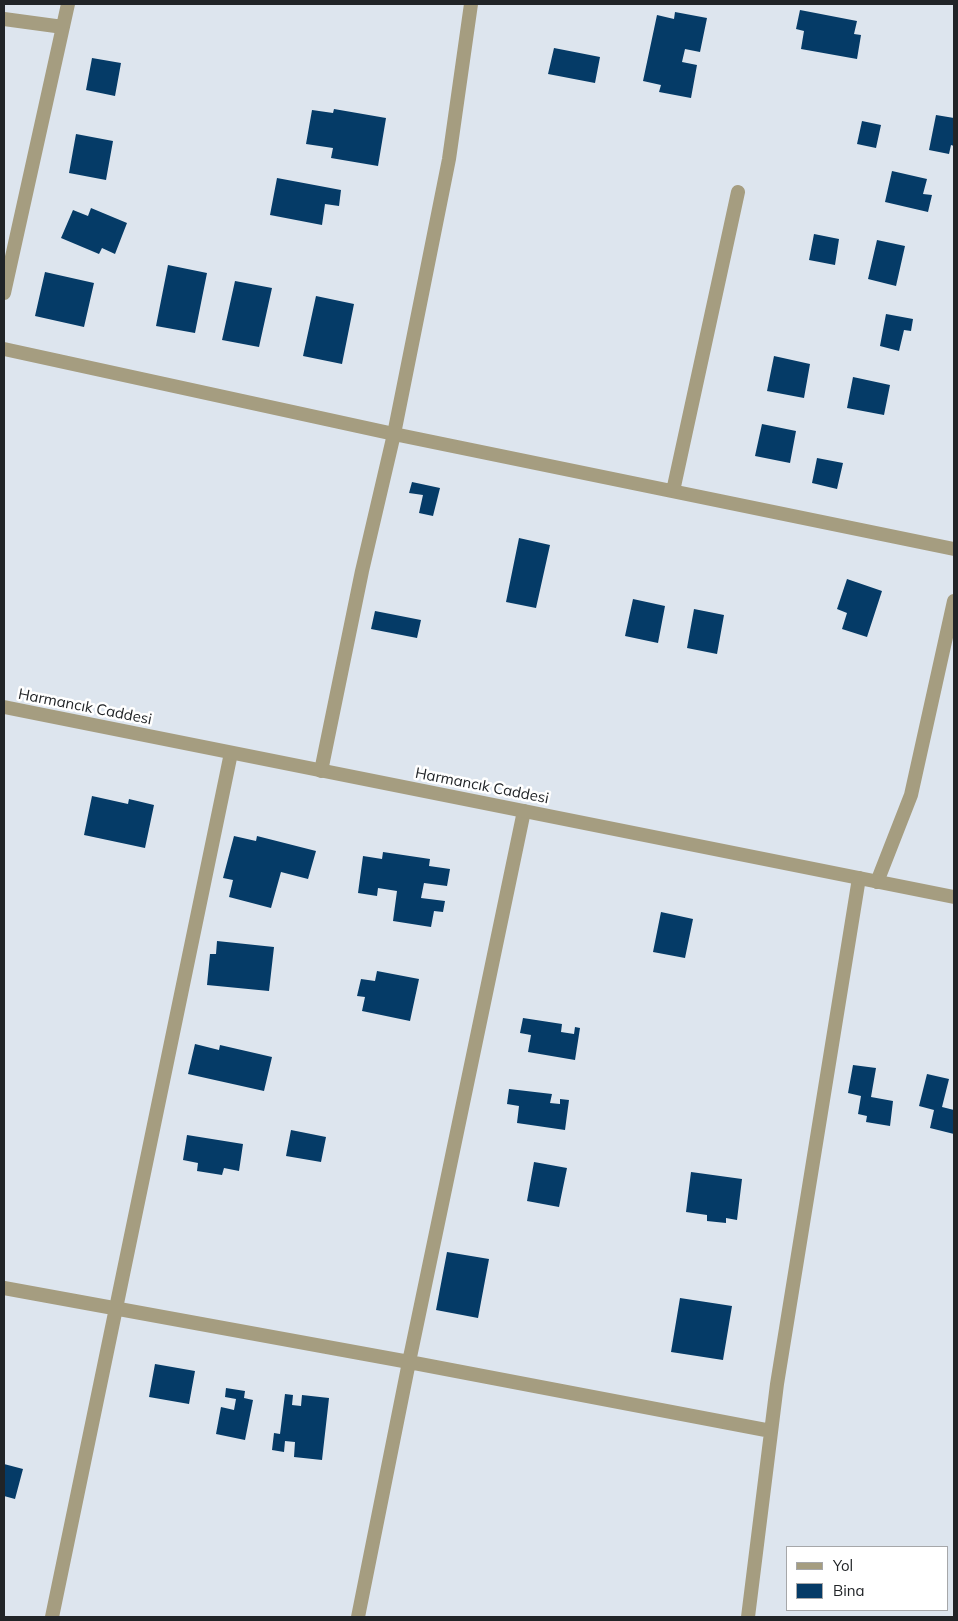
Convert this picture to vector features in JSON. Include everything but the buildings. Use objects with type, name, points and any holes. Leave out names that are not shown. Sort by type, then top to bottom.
[{"type":"street","points":[[4,292],[68,4]]},
{"type":"street","points":[[321,771],[362,571],[394,434],[449,159],[471,4]]},
{"type":"street","points":[[4,19],[63,28]]},
{"type":"street","points":[[674,491],[738,192]]},
{"type":"street","points":[[4,349],[394,434],[954,549]]},
{"type":"street","points":[[877,882],[910,795],[954,601]]},
{"type":"street","name":"Harmancık Caddesi","points":[[4,707],[954,897]]},
{"type":"street","points":[[52,1617],[231,753]]},
{"type":"street","points":[[358,1617],[524,811]]},
{"type":"street","points":[[748,1617],[777,1384],[859,878]]},
{"type":"street","points":[[4,1288],[771,1431]]}]
